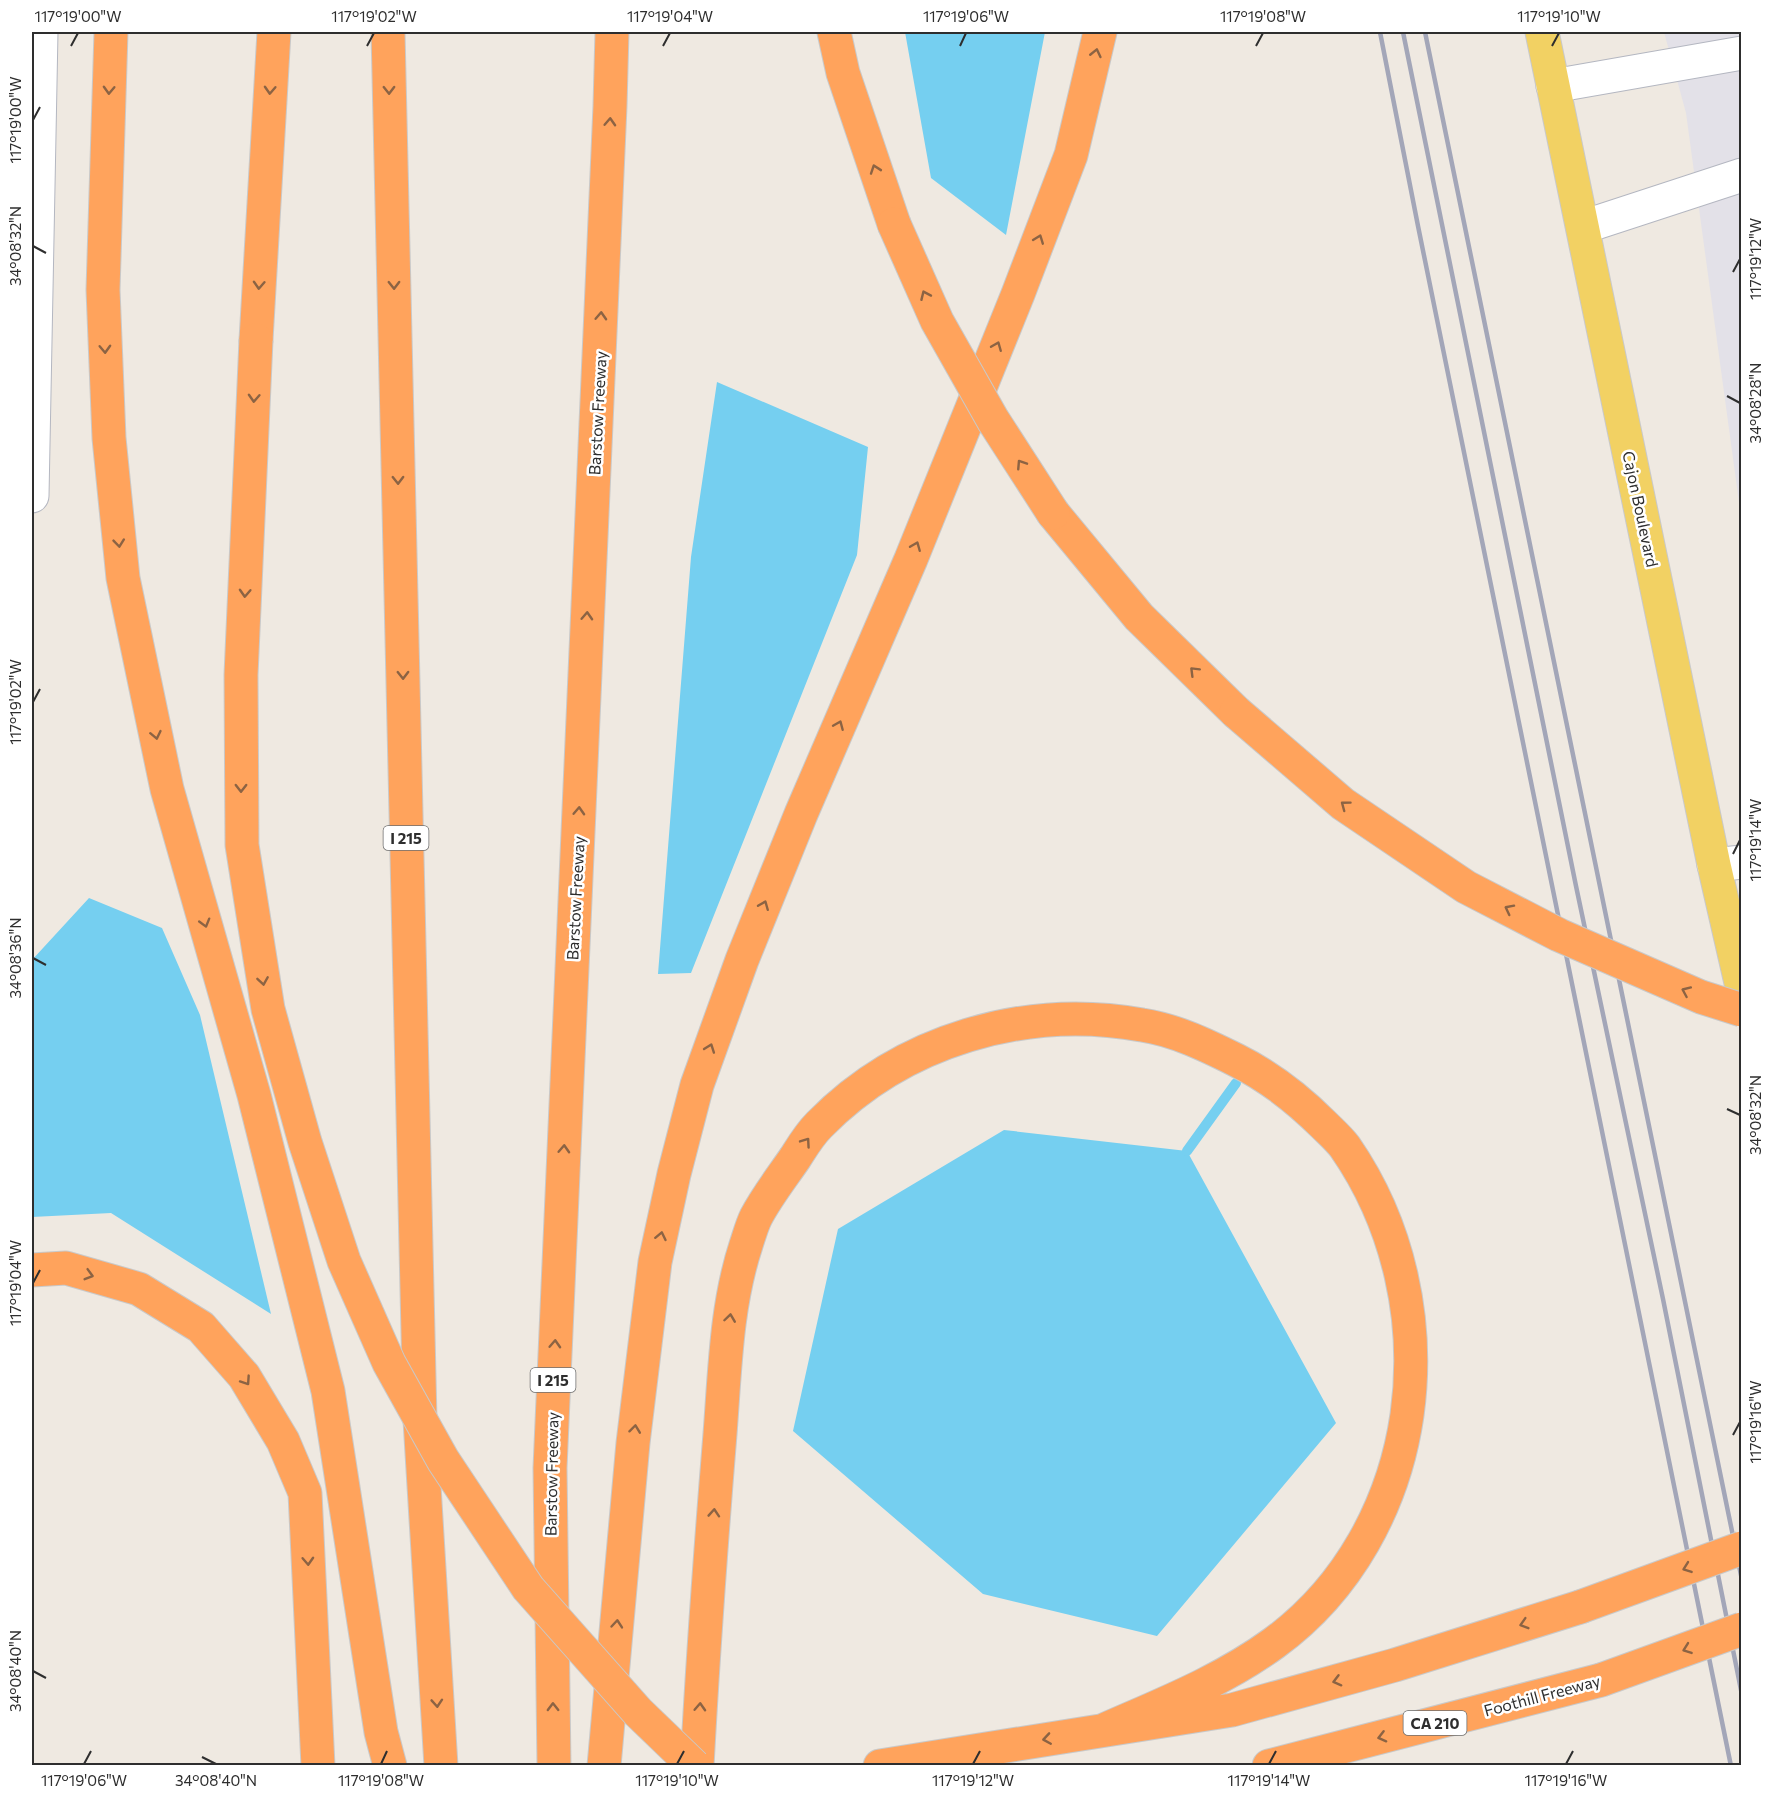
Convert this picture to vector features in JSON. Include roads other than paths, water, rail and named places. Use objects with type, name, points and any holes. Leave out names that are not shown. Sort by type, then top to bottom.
[{"type":"highway","points":[[111,32],[103,290],[109,438],[123,578],[167,789],[254,1095],[328,1391],[381,1732],[390,1766]]},
{"type":"highway","points":[[274,32],[256,340],[241,675],[242,844],[268,1009],[305,1142],[344,1261],[389,1363],[443,1460],[528,1588],[638,1712],[696,1766]]},
{"type":"highway","name":"I 215","points":[[388,32],[420,1420],[441,1766]]},
{"type":"highway","name":"Barstow Freeway","points":[[554,1766],[549,1468],[612,32]]},
{"type":"highway","points":[[834,32],[843,73],[894,224],[937,321],[993,420],[1053,513],[1139,617],[1236,712],[1343,804],[1466,887],[1570,939],[1701,997],[1742,1010]]},
{"type":"highway","points":[[604,1766],[633,1443],[656,1262],[674,1174],[697,1085],[742,960],[801,814],[911,559],[1026,273],[1071,155],[1100,32]]},
{"type":"highway","points":[[696,1766],[729,1320],[740,1266],[755,1219],[815,1129],[855,1092],[909,1057],[971,1033],[1032,1021],[1085,1019],[1144,1025],[1200,1042],[1254,1069],[1296,1097],[1343,1143],[1370,1191],[1395,1247],[1410,1321],[1412,1380],[1403,1441],[1386,1498],[1361,1549],[1331,1590],[1277,1641],[1224,1677],[1104,1730]]},
{"type":"highway","points":[[32,1270],[66,1268],[139,1289],[201,1327],[244,1376],[283,1441],[305,1492],[318,1766]]},
{"type":"highway","points":[[880,1766],[1232,1710],[1395,1665],[1580,1607],[1742,1548]]},
{"type":"highway","name":"Foothill Freeway","points":[[1269,1766],[1601,1680],[1742,1629]]},
{"type":"main road","name":"Cajon Boulevard","points":[[1542,32],[1583,227],[1728,863],[1742,987]]},
{"type":"lane","points":[[32,496],[34,241],[40,32]]},
{"type":"lane","points":[[1553,86],[1742,53]]},
{"type":"lane","points":[[1583,227],[1742,175]]},
{"type":"water","points":[[905,32],[1045,32],[1006,235],[931,178]]},
{"type":"water","points":[[717,382],[868,447],[857,555],[691,973],[658,974],[691,557]]},
{"type":"water","points":[[89,898],[162,928],[200,1015],[271,1314],[111,1213],[32,1217],[32,960]]},
{"type":"water","points":[[1004,1130],[1187,1151],[1336,1423],[1157,1636],[983,1594],[793,1431],[838,1229]]},
{"type":"waterway","points":[[1187,1151],[1236,1083]]},
{"type":"railway","points":[[1380,32],[1731,1766]]},
{"type":"railway","points":[[1403,32],[1742,1695]]},
{"type":"railway","points":[[1425,32],[1742,1580]]}]
